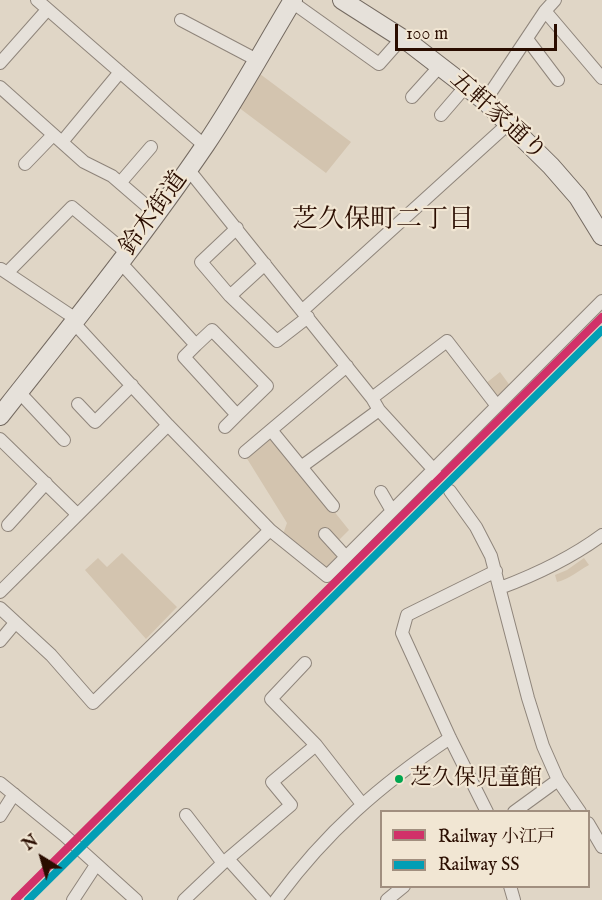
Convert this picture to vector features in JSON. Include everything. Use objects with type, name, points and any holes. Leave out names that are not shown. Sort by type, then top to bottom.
[{"type":"main road","name":"五軒家通り","points":[[342,0],[402,38],[485,101],[551,166],[576,195],[602,236]]},
{"type":"main road","name":"鈴木街道","points":[[0,416],[156,214],[205,146],[292,1]]},
{"type":"street","points":[[37,0],[205,146]]},
{"type":"street","points":[[485,101],[545,11],[555,0]]},
{"type":"street","points":[[292,1],[379,64],[402,38]]},
{"type":"street","points":[[0,63],[47,10]]},
{"type":"street","points":[[545,11],[601,73]]},
{"type":"street","points":[[181,20],[256,60]]},
{"type":"street","points":[[527,39],[558,80]]},
{"type":"street","points":[[412,97],[440,66]]},
{"type":"street","points":[[25,164],[58,138],[120,72]]},
{"type":"street","points":[[441,115],[466,86]]},
{"type":"street","points":[[0,87],[84,162],[112,176],[156,214]]},
{"type":"street","points":[[237,228],[201,262],[230,296],[277,341],[508,124]]},
{"type":"street","points":[[120,183],[151,147]]},
{"type":"street","points":[[188,169],[347,366],[379,410],[435,473]]},
{"type":"street","points":[[196,345],[123,257],[72,207],[3,271],[74,320],[168,425],[270,530],[327,576],[392,511],[435,473],[497,406],[602,301]]},
{"type":"street","points":[[230,296],[265,264]]},
{"type":"street","points":[[225,427],[267,386],[212,330],[184,357],[237,415]]},
{"type":"street","points":[[372,398],[447,341],[497,406]]},
{"type":"street","points":[[245,452],[347,366]]},
{"type":"street","points":[[78,404],[95,422],[132,385]]},
{"type":"street","points":[[19,392],[64,440]]},
{"type":"street","points":[[301,467],[379,410]]},
{"type":"street","points":[[0,592],[168,425]]},
{"type":"street","points":[[271,430],[333,506]]},
{"type":"street","points":[[0,439],[77,514]]},
{"type":"street","points":[[8,525],[46,483]]},
{"type":"street","points":[[450,491],[476,527],[491,556],[543,746],[558,780],[579,810]]},
{"type":"street","points":[[381,492],[392,511]]},
{"type":"street","points":[[0,608],[51,655],[93,703],[270,530]]},
{"type":"street","points":[[325,534],[346,557]]},
{"type":"street","points":[[500,588],[560,562],[582,550],[602,535]]},
{"type":"street","points":[[482,809],[402,633],[407,615],[496,571]]},
{"type":"street","points":[[0,641],[15,623]]},
{"type":"street","points":[[305,663],[271,699],[316,745],[362,804]]},
{"type":"street","points":[[276,900],[314,851],[362,804],[409,765],[450,738]]},
{"type":"street","points":[[184,900],[291,806],[272,782],[316,745]]},
{"type":"street","points":[[517,810],[558,780]]},
{"type":"street","points":[[0,783],[64,835],[136,900]]},
{"type":"street","points":[[0,816],[14,794]]},
{"type":"street","points":[[186,815],[226,861],[265,900]]},
{"type":"street","points":[[590,826],[602,847]]},
{"type":"street","points":[[73,900],[96,866]]},
{"type":"street","points":[[387,900],[402,888]]},
{"type":"shaded area","points":[[256,71],[351,142],[326,173],[238,107]]},
{"type":"shaded area","points":[[500,372],[511,387],[499,399],[485,384]]},
{"type":"shaded area","points":[[272,434],[349,530],[333,546],[343,557],[326,572],[283,534],[287,523],[246,457]]},
{"type":"shaded area","points":[[122,553],[177,607],[146,639],[85,570],[98,558],[107,567]]},
{"type":"shaded area","points":[[584,558],[589,565],[557,582],[555,575]]},
{"type":"rail line","name":"小江戸","points":[[15,900],[602,317]]},
{"type":"rail line","name":"SS","points":[[28,900],[602,330]]},
{"type":"place","name":"芝久保児童館","points":[[399,779]]},
{"type":"district","name":"芝久保町二丁目","points":[[383,222]]}]
